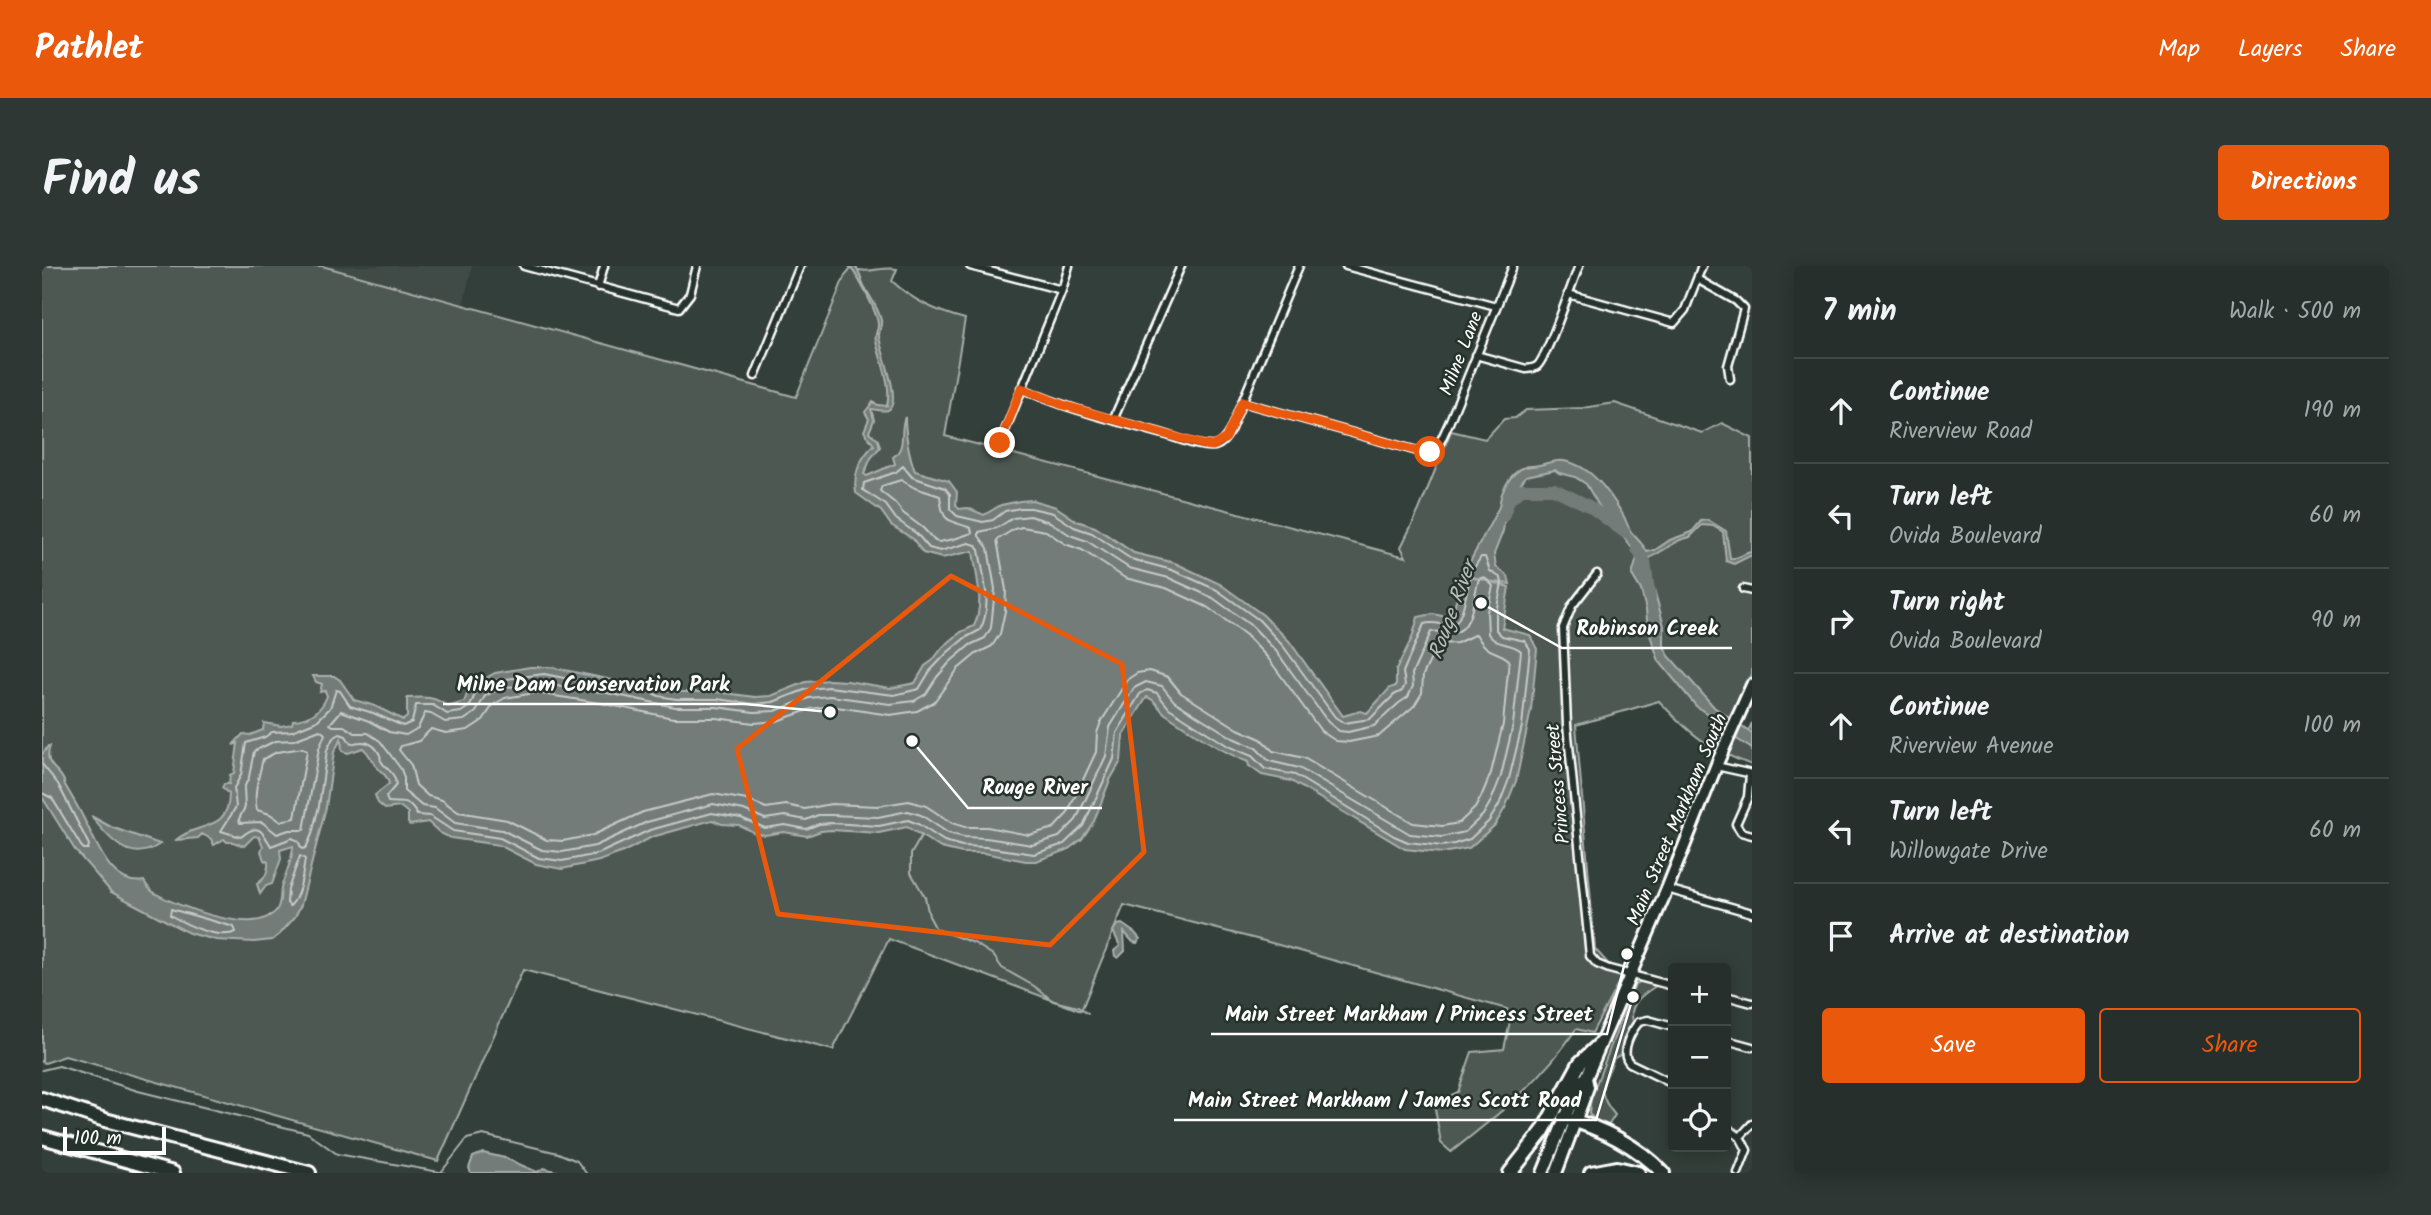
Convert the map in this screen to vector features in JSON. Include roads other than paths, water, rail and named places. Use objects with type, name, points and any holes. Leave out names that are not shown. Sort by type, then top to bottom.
[{"type":"highway","points":[[1510,1173],[1543,1131],[1580,1063],[1599,1045]]},
{"type":"highway","points":[[42,1099],[105,1120],[309,1173]]},
{"type":"highway","points":[[1570,1119],[1624,1142],[1652,1161],[1663,1173]]},
{"type":"highway","points":[[42,1137],[173,1173]]},
{"type":"highway","points":[[1591,1173],[1617,1168],[1638,1173]]},
{"type":"main road","name":"Main Street Markham South","points":[[1570,1119],[1588,1087],[1586,1078],[1599,1045],[1667,889],[1717,762],[1751,688]]},
{"type":"main road","points":[[1543,1173],[1570,1119]]},
{"type":"main road","points":[[1556,1173],[1570,1119]]},
{"type":"street","points":[[524,266],[679,308],[690,295],[697,266]]},
{"type":"street","points":[[598,287],[604,266]]},
{"type":"street","points":[[755,376],[800,266]]},
{"type":"street","points":[[970,266],[1062,290]]},
{"type":"street","points":[[1000,443],[1062,290],[1069,266]]},
{"type":"street","points":[[1113,420],[1181,266]]},
{"type":"street","points":[[1021,388],[1063,405],[1213,446],[1226,438],[1299,266]]},
{"type":"street","points":[[1346,266],[1496,306]]},
{"type":"street","name":"Milne Lane","points":[[1242,402],[1421,452],[1436,451],[1513,266]]},
{"type":"street","points":[[1476,355],[1513,366],[1534,368],[1539,364],[1550,343],[1579,266]]},
{"type":"street","points":[[1568,294],[1674,323],[1685,310],[1703,266]]},
{"type":"street","points":[[1697,279],[1736,301],[1744,309],[1728,366],[1730,379]]},
{"type":"street","name":"Princess Street","points":[[1597,574],[1572,606],[1563,628],[1567,725],[1590,956],[1597,964],[1629,973]]},
{"type":"street","points":[[1743,589],[1752,591]]},
{"type":"street","points":[[1717,762],[1751,774],[1748,797],[1736,824],[1741,832],[1752,835]]},
{"type":"street","points":[[1667,889],[1752,913]]},
{"type":"street","points":[[1629,973],[1668,985]]},
{"type":"street","points":[[1731,997],[1752,1003]]},
{"type":"street","points":[[1668,1082],[1630,1063],[1625,1059],[1624,1052],[1639,1022],[1648,1020],[1669,1026]]},
{"type":"street","points":[[1731,1041],[1752,1047]]},
{"type":"street","points":[[1740,1137],[1752,1124]]},
{"type":"street","points":[[1731,1131],[1740,1137],[1746,1150],[1738,1173]]},
{"type":"water","points":[[849,266],[857,268],[880,315],[880,343],[890,375],[893,397],[888,410],[871,409],[874,420],[869,432],[878,440],[880,447],[871,458],[864,474],[867,476],[895,464],[893,457],[900,449],[905,417],[915,471],[949,481],[957,492],[956,505],[959,509],[968,508],[984,515],[1001,505],[1032,500],[1056,507],[1077,521],[1095,527],[1134,553],[1175,563],[1220,584],[1263,615],[1289,641],[1343,716],[1360,711],[1367,713],[1390,688],[1396,686],[1396,670],[1412,638],[1418,617],[1433,614],[1451,618],[1463,576],[1485,580],[1464,573],[1499,507],[1505,486],[1519,470],[1560,461],[1583,468],[1605,488],[1631,532],[1647,552],[1692,532],[1701,521],[1708,520],[1726,531],[1730,558],[1749,552],[1752,552],[1752,555],[1734,564],[1726,561],[1723,532],[1713,526],[1702,525],[1690,537],[1645,561],[1644,576],[1654,589],[1664,626],[1664,646],[1669,656],[1714,707],[1752,734],[1752,749],[1720,728],[1696,706],[1659,661],[1648,629],[1641,590],[1632,575],[1637,558],[1635,552],[1599,506],[1586,484],[1555,470],[1526,476],[1507,503],[1503,531],[1494,554],[1496,567],[1508,576],[1510,584],[1487,581],[1509,587],[1502,628],[1530,635],[1537,649],[1531,710],[1516,781],[1495,825],[1469,848],[1442,853],[1405,849],[1291,781],[1262,775],[1249,766],[1248,762],[1217,747],[1167,715],[1147,697],[1123,735],[1121,761],[1110,780],[1094,821],[1082,839],[1067,850],[1036,861],[984,853],[962,853],[941,848],[907,827],[879,833],[831,830],[807,836],[784,832],[765,835],[739,825],[722,824],[712,820],[652,837],[599,861],[562,869],[536,864],[499,845],[451,838],[440,833],[428,822],[410,825],[408,813],[401,807],[385,809],[378,803],[375,795],[389,784],[367,752],[363,748],[348,753],[342,751],[341,739],[334,752],[326,807],[301,905],[295,917],[272,940],[216,940],[189,933],[111,892],[75,850],[42,797],[42,755],[48,746],[51,764],[61,775],[101,853],[123,878],[144,881],[151,891],[165,898],[212,915],[245,921],[259,920],[273,914],[280,900],[293,846],[280,850],[281,859],[272,884],[266,886],[260,894],[257,884],[266,875],[268,862],[264,860],[259,837],[254,836],[244,846],[224,839],[214,845],[211,839],[202,834],[198,838],[176,840],[184,834],[218,821],[224,815],[229,794],[222,788],[224,784],[229,784],[230,775],[234,773],[238,743],[233,745],[243,734],[250,735],[263,730],[264,723],[281,726],[292,724],[293,720],[310,716],[322,706],[327,696],[325,691],[320,692],[322,684],[316,682],[313,676],[334,676],[354,700],[375,706],[403,720],[407,717],[407,698],[429,698],[448,707],[464,702],[470,687],[495,673],[530,667],[550,667],[676,692],[717,692],[755,697],[771,696],[806,682],[847,681],[890,688],[915,683],[925,666],[943,647],[961,632],[974,626],[979,608],[978,579],[973,551],[942,558],[923,553],[913,539],[891,525],[881,511],[856,493],[859,466],[874,445],[864,431],[869,419],[865,412],[873,402],[887,406],[888,390],[876,339],[878,327],[875,312]]},
{"type":"water","points":[[91,816],[111,827],[160,844],[139,852],[130,850],[113,841]]},
{"type":"water","points":[[1122,924],[1140,939],[1137,943],[1133,942],[1124,932],[1125,951],[1118,958],[1114,951],[1120,946],[1113,931],[1117,925]]},
{"type":"water","points":[[483,1153],[505,1158],[537,1172],[544,1168],[563,1173],[471,1173],[469,1168],[473,1157]]},
{"type":"waterway","name":"Rouge River","points":[[1503,517],[1509,500],[1522,489],[1554,489],[1589,506],[1624,532]]},
{"type":"waterway","name":"Rouge River","points":[[1637,549],[1645,562],[1650,598]]},
{"type":"waterway","points":[[922,835],[911,854],[911,873],[925,897],[929,916],[936,929],[974,943],[993,955],[1002,968],[1034,986],[1053,1001],[1078,1007],[1088,1014]]},
{"type":"waterway","points":[[42,1070],[59,1066],[138,1091],[308,1133],[337,1154],[445,1173]]},
{"type":"waterway","points":[[442,1171],[467,1139],[483,1135],[558,1153],[577,1161],[586,1173]]},
{"type":"place","name":"Robinson Creek","points":[[1481,603]]},
{"type":"place","name":"Milne Dam Conservation Park","points":[[830,712]]},
{"type":"place","name":"Rouge River","points":[[912,741]]},
{"type":"place","name":"Main Street Markham / Princess Street","points":[[1627,954]]},
{"type":"place","name":"Main Street Markham / James Scott Road","points":[[1633,997]]}]
